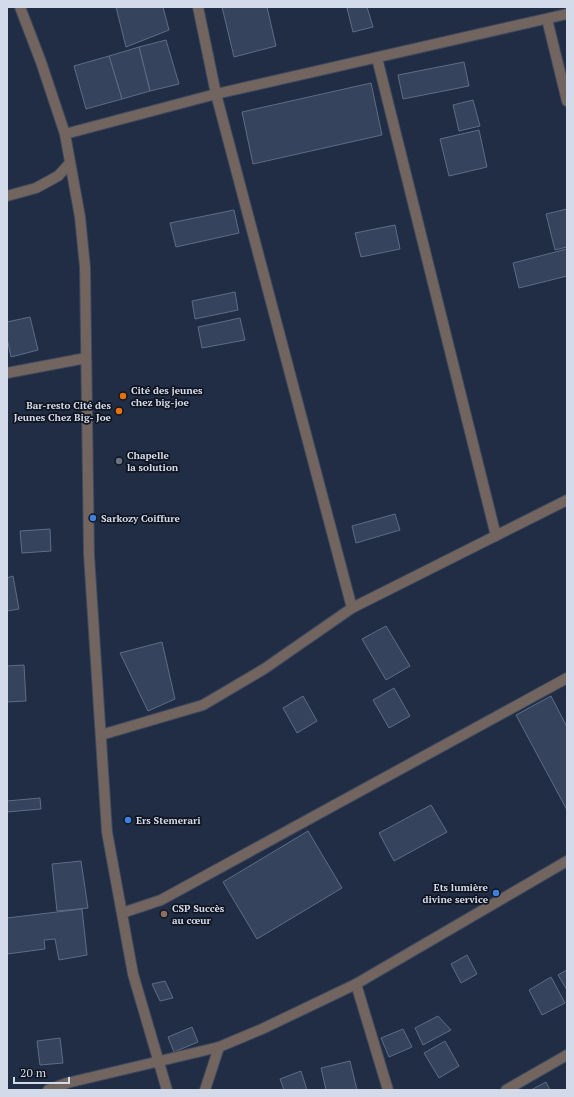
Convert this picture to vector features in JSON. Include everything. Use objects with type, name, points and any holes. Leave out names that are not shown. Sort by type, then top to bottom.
[{"type":"street","points":[[20,7],[65,134],[80,217],[85,268],[89,555],[107,832],[133,974],[167,1090]]},
{"type":"street","points":[[198,7],[216,94],[352,608]]},
{"type":"street","points":[[65,134],[216,94],[567,14]]},
{"type":"street","points":[[547,19],[567,101]]},
{"type":"street","points":[[377,58],[496,536]]},
{"type":"street","points":[[7,196],[36,188],[58,176],[70,163]]},
{"type":"street","points":[[7,373],[86,358]]},
{"type":"street","points":[[101,735],[203,704],[264,669],[352,608],[567,500]]},
{"type":"street","points":[[122,913],[161,900],[567,678]]},
{"type":"street","points":[[48,1090],[68,1083],[159,1060],[219,1047],[262,1029],[356,984],[567,861]]},
{"type":"street","points":[[356,984],[388,1090]]},
{"type":"street","points":[[205,1090],[219,1047]]},
{"type":"street","points":[[506,1090],[567,1055]]},
{"type":"building","points":[[116,7],[163,7],[169,30],[126,47]]},
{"type":"building","points":[[222,7],[267,7],[276,46],[234,57]]},
{"type":"building","points":[[367,7],[373,27],[353,32],[347,8]]},
{"type":"building","points":[[166,40],[179,84],[150,91],[139,47]]},
{"type":"building","points":[[139,47],[150,91],[122,99],[109,56]]},
{"type":"building","points":[[109,56],[122,99],[86,109],[74,66]]},
{"type":"building","points":[[464,62],[469,86],[403,99],[398,75]]},
{"type":"building","points":[[371,83],[382,135],[253,164],[242,112]]},
{"type":"building","points":[[473,100],[480,126],[459,131],[453,105]]},
{"type":"building","points":[[479,130],[487,167],[449,176],[440,139]]},
{"type":"building","points":[[567,209],[567,247],[555,250],[546,214]]},
{"type":"building","points":[[234,210],[239,233],[176,247],[170,223]]},
{"type":"building","points":[[395,225],[400,249],[361,257],[355,233]]},
{"type":"building","points":[[567,249],[567,276],[519,288],[513,263]]},
{"type":"building","points":[[235,292],[238,310],[195,319],[192,301]]},
{"type":"building","points":[[30,317],[38,350],[11,357],[7,338],[7,322]]},
{"type":"building","points":[[240,318],[245,340],[202,348],[198,327]]},
{"type":"building","points":[[395,514],[400,530],[356,543],[352,526]]},
{"type":"building","points":[[50,529],[51,551],[22,553],[20,531]]},
{"type":"building","points":[[13,576],[19,609],[7,611],[7,578]]},
{"type":"building","points":[[386,626],[410,666],[386,680],[362,639]]},
{"type":"building","points":[[162,642],[175,699],[148,711],[120,653]]},
{"type":"building","points":[[24,665],[26,701],[7,702],[7,666]]},
{"type":"building","points":[[394,688],[410,716],[389,728],[373,700]]},
{"type":"building","points":[[303,696],[317,721],[297,733],[283,708]]},
{"type":"building","points":[[551,696],[567,727],[567,810],[516,715]]},
{"type":"building","points":[[40,798],[41,809],[7,812],[7,801]]},
{"type":"building","points":[[431,805],[447,832],[394,861],[379,833]]},
{"type":"building","points":[[308,831],[342,888],[257,939],[223,882]]},
{"type":"building","points":[[81,861],[88,908],[57,911],[52,864]]},
{"type":"building","points":[[82,909],[87,955],[59,960],[55,939],[44,940],[45,949],[7,954],[7,918]]},
{"type":"building","points":[[467,955],[477,974],[461,983],[451,964]]},
{"type":"building","points":[[567,970],[567,990],[558,975]]},
{"type":"building","points":[[551,977],[565,1003],[542,1015],[529,990]]},
{"type":"building","points":[[165,981],[173,998],[160,1001],[152,984]]},
{"type":"building","points":[[438,1016],[451,1030],[423,1045],[415,1028]]},
{"type":"building","points":[[192,1027],[198,1042],[174,1052],[168,1037]]},
{"type":"building","points":[[403,1029],[412,1047],[389,1057],[381,1038]]},
{"type":"building","points":[[60,1038],[63,1063],[40,1065],[37,1041]]},
{"type":"building","points":[[445,1041],[459,1066],[439,1078],[424,1053]]},
{"type":"building","points":[[350,1061],[357,1090],[326,1090],[321,1068]]},
{"type":"building","points":[[301,1071],[307,1090],[284,1090],[280,1079]]},
{"type":"building","points":[[546,1082],[550,1090],[531,1090]]},
{"type":"place","name":"Cité des jeunes chez big-joe","points":[[123,396]]},
{"type":"place","name":"Bar-resto Cité des Jeunes Chez Big- Joe","points":[[119,411]]},
{"type":"place","name":"Chapelle la solution","points":[[119,461]]},
{"type":"place","name":"Sarkozy Coiffure","points":[[93,518]]},
{"type":"place","name":"Ers Stemerari","points":[[128,820]]},
{"type":"place","name":"Ets lumière divine service","points":[[496,893]]},
{"type":"place","name":"CSP Succès au cœur","points":[[164,914]]}]
